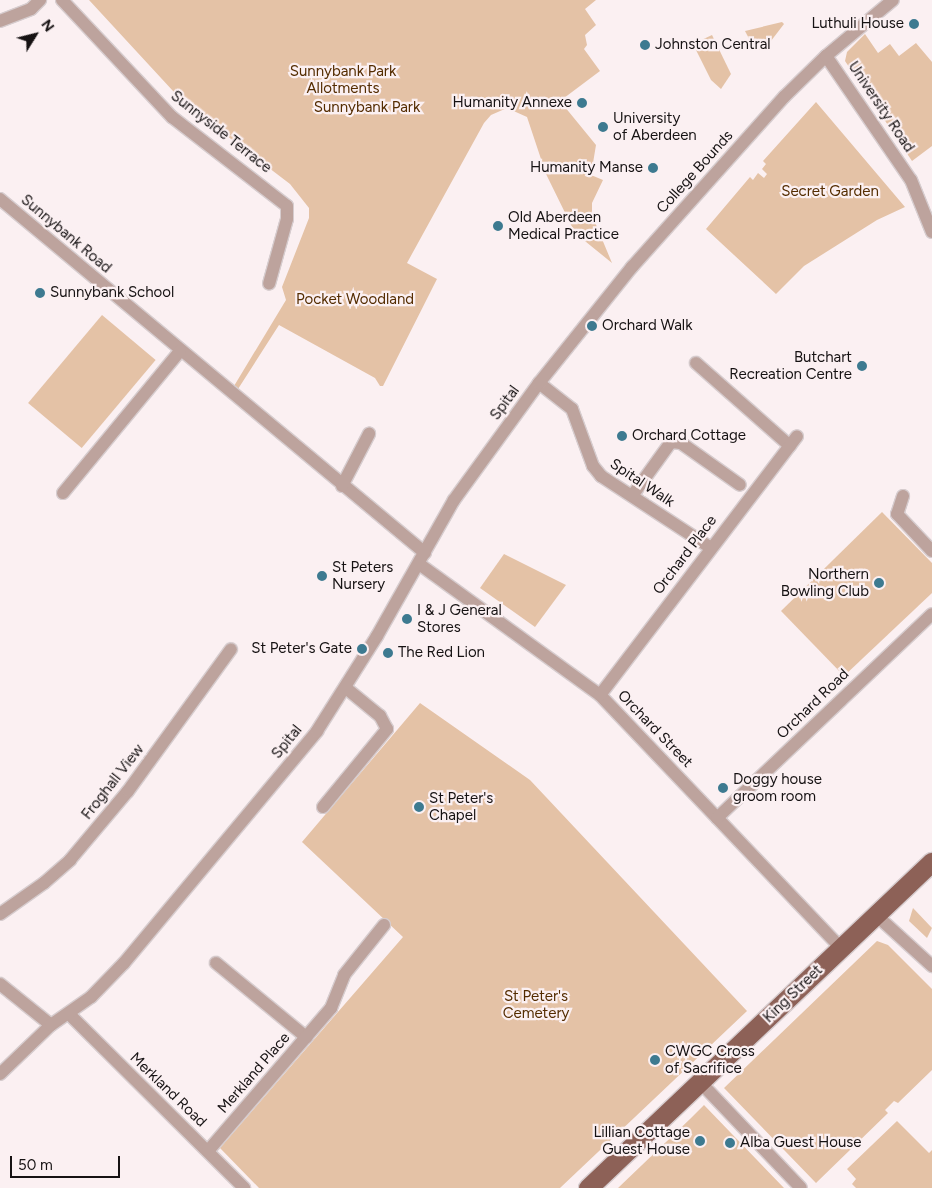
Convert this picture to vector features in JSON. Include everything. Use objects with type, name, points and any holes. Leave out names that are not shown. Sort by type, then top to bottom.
[{"type":"main road","name":"King Street","points":[[588,1188],[932,862]]},
{"type":"street","points":[[0,21],[32,9],[40,0]]},
{"type":"street","name":"Sunnyside Terrace","points":[[62,0],[172,118],[287,206],[287,219],[269,284]]},
{"type":"street","name":"College Bounds","points":[[539,383],[658,238],[784,98],[826,56],[893,0]]},
{"type":"street","name":"University Road","points":[[826,56],[911,180],[932,232]]},
{"type":"street","name":"Sunnybank Road","points":[[0,199],[342,486],[422,558]]},
{"type":"street","points":[[63,493],[180,351]]},
{"type":"street","name":"Orchard Place","points":[[600,694],[793,441],[696,362]]},
{"type":"street","name":"Spital Walk","points":[[539,383],[572,409],[596,472],[711,548]]},
{"type":"street","name":"Spital","points":[[0,1074],[51,1025],[91,997],[138,947],[300,752],[346,688],[454,500],[539,383]]},
{"type":"street","points":[[342,486],[370,434]]},
{"type":"street","points":[[632,496],[671,442],[681,443],[740,485]]},
{"type":"street","points":[[903,496],[897,514],[932,551]]},
{"type":"street","name":"Orchard Street","points":[[422,558],[600,694],[841,948]]},
{"type":"street","name":"Orchard Road","points":[[717,818],[932,614]]},
{"type":"street","name":"Froghall View","points":[[0,914],[44,884],[76,853],[128,791],[231,649]]},
{"type":"street","points":[[323,807],[387,729],[380,716],[346,688]]},
{"type":"street","points":[[876,915],[932,966]]},
{"type":"street","name":"Merkland Place","points":[[208,1151],[335,1002],[344,976],[384,926]]},
{"type":"street","name":"Merkland Place","points":[[216,963],[306,1038]]},
{"type":"street","points":[[0,984],[51,1025]]},
{"type":"street","name":"Merkland Road","points":[[69,1014],[244,1188]]},
{"type":"street","points":[[700,1082],[801,1188]]},
{"type":"green space","name":"Sunnybank Park","points":[[89,0],[596,0],[585,9],[596,25],[585,35],[587,45],[584,49],[600,71],[560,101],[596,145],[591,175],[603,180],[592,203],[592,215],[612,263],[575,233],[546,174],[527,117],[507,108],[491,115],[484,123],[407,263],[437,279],[383,386],[380,386],[375,378],[279,325],[238,389],[234,386],[286,300],[282,287],[309,218],[309,208],[290,184],[185,104]]},
{"type":"green space","points":[[782,22],[784,24],[764,50],[755,50],[745,31]]},
{"type":"green space","points":[[865,34],[878,53],[890,44],[899,56],[916,43],[932,62],[932,146],[912,161],[845,61],[847,52]]},
{"type":"green space","points":[[712,35],[731,74],[721,89],[711,80],[693,44]]},
{"type":"green space","name":"Secret Garden","points":[[816,102],[905,207],[877,220],[804,266],[776,294],[706,229],[750,177],[753,180],[758,173],[764,178],[767,174],[762,169],[766,164],[763,161]]},
{"type":"green space","points":[[102,315],[156,360],[82,448],[28,403]]},
{"type":"green space","points":[[882,512],[932,563],[932,593],[844,676],[781,611]]},
{"type":"green space","points":[[504,554],[566,585],[535,627],[480,588]]},
{"type":"green space","name":"St Peter's Cemetery","points":[[420,703],[530,780],[747,1011],[560,1188],[259,1188],[220,1148],[403,937],[302,842]]},
{"type":"green space","points":[[913,908],[932,928],[927,938],[909,921]]},
{"type":"green space","points":[[877,941],[888,945],[932,989],[932,1070],[898,1103],[894,1101],[885,1110],[888,1113],[816,1183],[724,1088]]},
{"type":"green space","points":[[704,1105],[784,1188],[618,1188],[690,1119]]},
{"type":"green space","points":[[897,1121],[929,1153],[932,1150],[932,1188],[856,1188],[852,1184],[856,1179],[847,1169]]},
{"type":"place","name":"Luthuli House","points":[[914,24]]},
{"type":"place","name":"Johnston Central","points":[[645,45]]},
{"type":"place","name":"Humanity Annexe","points":[[582,103]]},
{"type":"place","name":"University of Aberdeen","points":[[603,127]]},
{"type":"place","name":"Humanity Manse","points":[[653,168]]},
{"type":"place","name":"Old Aberdeen Medical Practice","points":[[498,226]]},
{"type":"place","name":"Sunnybank School","points":[[40,293]]},
{"type":"place","name":"Orchard Walk","points":[[592,326]]},
{"type":"place","name":"Butchart Recreation Centre","points":[[862,366]]},
{"type":"place","name":"Orchard Cottage","points":[[622,436]]},
{"type":"place","name":"St Peters Nursery","points":[[322,576]]},
{"type":"place","name":"Northern Bowling Club","points":[[879,583]]},
{"type":"place","name":"I & J General Stores","points":[[407,619]]},
{"type":"place","name":"St Peter's Gate","points":[[362,649]]},
{"type":"place","name":"The Red Lion","points":[[388,653]]},
{"type":"place","name":"Doggy house groom room","points":[[723,788]]},
{"type":"place","name":"St Peter's Chapel","points":[[419,807]]},
{"type":"place","name":"CWGC Cross of Sacrifice","points":[[655,1060]]},
{"type":"place","name":"Lillian Cottage Guest House","points":[[700,1141]]},
{"type":"place","name":"Alba Guest House","points":[[730,1143]]},
{"type":"park label","name":"Sunnybank Park Allotments","points":[[343,80]]},
{"type":"park label","name":"Pocket Woodland","points":[[355,300]]}]
